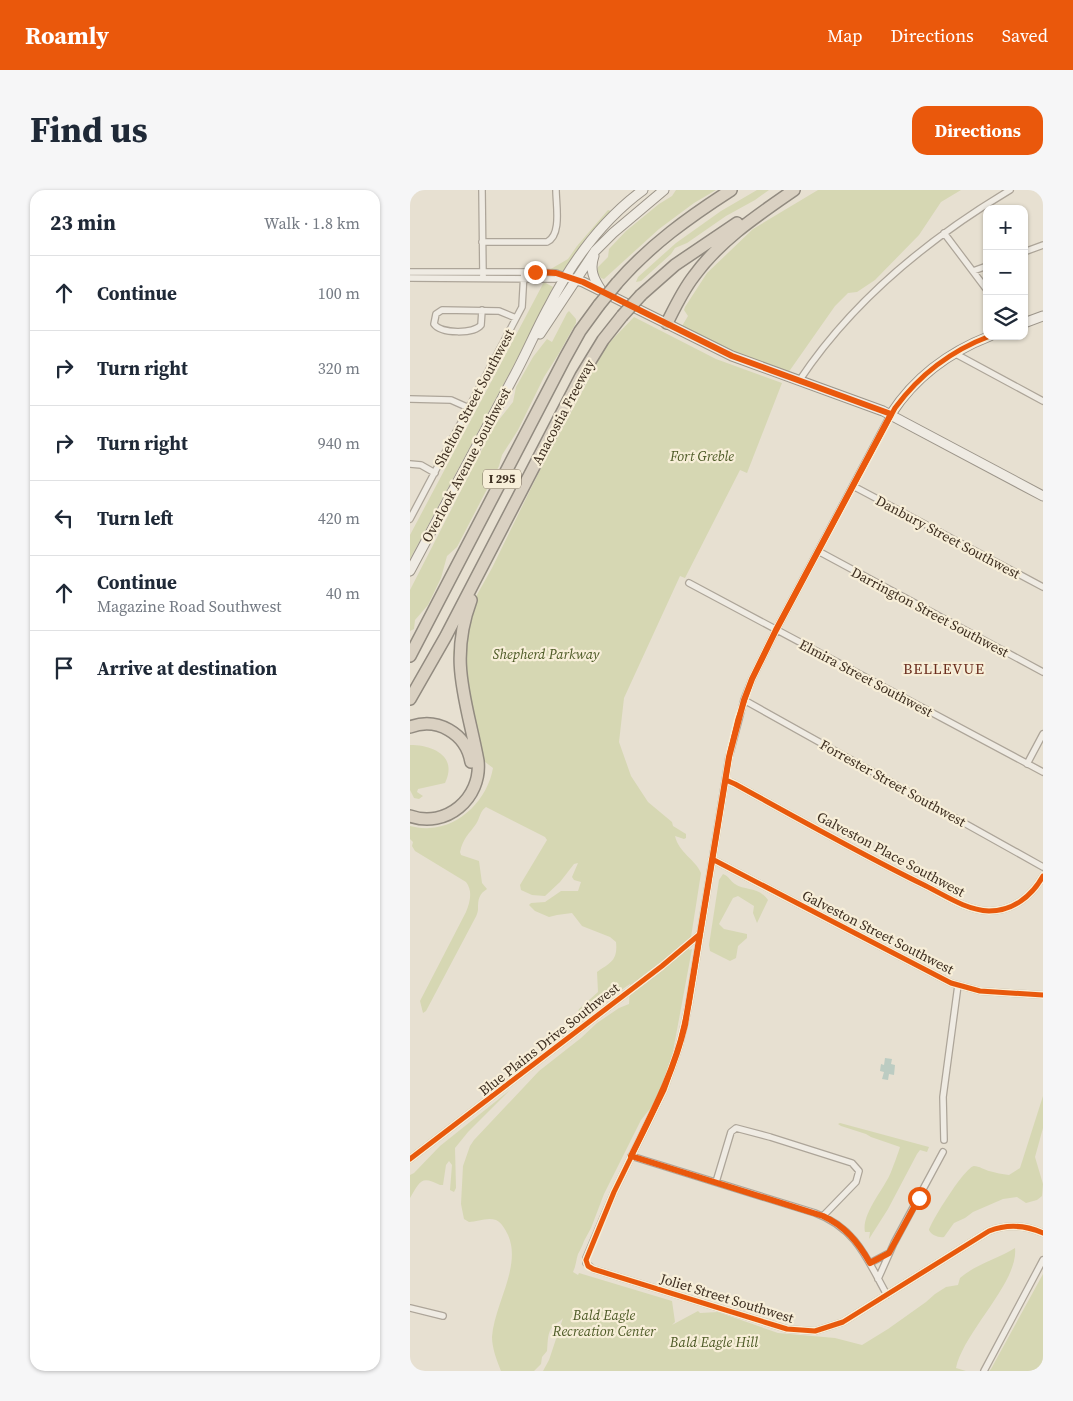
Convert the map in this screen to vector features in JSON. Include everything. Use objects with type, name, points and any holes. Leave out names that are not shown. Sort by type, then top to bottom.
[{"type":"highway","name":"Anacostia Freeway","points":[[410,656],[564,358],[580,331],[616,283],[645,253],[671,231],[731,190]]},
{"type":"highway","name":"Anacostia Freeway","points":[[410,699],[446,636],[583,372],[600,345],[641,295],[671,269],[703,245],[793,190]]},
{"type":"highway","points":[[667,323],[688,284],[713,253],[754,217],[793,190]]},
{"type":"highway","points":[[410,816],[430,819],[439,818],[450,813],[468,798],[476,783],[478,761],[460,680],[461,640],[470,602],[508,526],[522,488]]},
{"type":"highway","points":[[410,727],[431,724],[449,730],[457,735],[465,746],[469,753],[471,765],[470,780],[467,788],[451,806],[432,813],[410,809]]},
{"type":"street","points":[[482,190],[483,275]]},
{"type":"street","points":[[482,242],[547,242],[551,240],[556,232],[556,190]]},
{"type":"street","name":"Overlook Avenue Southwest","points":[[410,571],[523,360],[571,278],[585,249],[621,207],[643,190]]},
{"type":"street","name":"Overlook Avenue Southwest","points":[[571,278],[600,246],[664,190]]},
{"type":"street","points":[[799,381],[830,340],[866,300],[906,263],[944,233],[1010,190]]},
{"type":"street","points":[[944,233],[983,285]]},
{"type":"street","points":[[1028,251],[1043,245]]},
{"type":"street","points":[[600,246],[593,259],[592,268],[594,279],[602,290]]},
{"type":"street","points":[[973,272],[983,268]]},
{"type":"street","points":[[410,272],[483,275],[556,273],[571,278],[602,290],[732,356],[891,414],[1043,496]]},
{"type":"street","points":[[410,278],[483,275]]},
{"type":"street","name":"Shelton Street Southwest","points":[[410,519],[523,304],[524,275]]},
{"type":"street","points":[[482,310],[481,325],[475,330],[443,331],[434,324],[435,317],[439,311],[482,310],[502,311],[516,318]]},
{"type":"street","points":[[1028,322],[1043,316]]},
{"type":"street","points":[[888,1294],[852,1236],[839,1225],[823,1216],[631,1156],[662,1094],[677,1055],[688,1011],[734,732],[752,679],[776,630],[891,414],[920,378],[931,368],[954,353],[983,339]]},
{"type":"street","points":[[954,353],[1043,401]]},
{"type":"street","points":[[410,399],[451,400],[469,408]]},
{"type":"street","points":[[410,464],[421,465],[435,473]]},
{"type":"street","name":"Danbury Street Southwest","points":[[853,486],[1043,587]]},
{"type":"street","name":"Darrington Street Southwest","points":[[818,552],[1043,672]]},
{"type":"street","name":"Elmira Street Southwest","points":[[689,583],[1043,772]]},
{"type":"street","name":"Forrester Street Southwest","points":[[744,700],[1043,867]]},
{"type":"street","points":[[1027,764],[1043,734]]},
{"type":"street","name":"Galveston Place Southwest","points":[[726,780],[880,863],[970,908],[992,911],[1013,905],[1031,893],[1043,876]]},
{"type":"street","name":"Galveston Street Southwest","points":[[712,859],[934,975],[958,985],[987,992],[1043,995]]},
{"type":"street","name":"Blue Plains Drive Southwest","points":[[410,1159],[656,971],[700,934]]},
{"type":"street","points":[[944,1140],[944,1097],[958,985]]},
{"type":"street","points":[[716,1182],[731,1132],[736,1128],[770,1136],[852,1163],[859,1171],[857,1181],[823,1216]]},
{"type":"street","points":[[878,1279],[887,1262],[889,1253],[943,1152]]},
{"type":"street","name":"Joliet Street Southwest","points":[[631,1156],[586,1258],[586,1263],[590,1268],[796,1331],[831,1327],[856,1315],[989,1230],[1004,1226],[1016,1226],[1031,1228],[1043,1233]]},
{"type":"street","points":[[870,1263],[889,1253]]},
{"type":"street","points":[[984,1371],[1043,1260]]},
{"type":"street","points":[[410,1308],[443,1316]]},
{"type":"green space","points":[[676,190],[716,190],[694,203],[659,229],[604,279],[601,278],[597,272],[598,267],[608,257],[609,249],[626,231],[659,204],[672,196]]},
{"type":"green space","points":[[757,190],[769,190],[726,216],[687,243],[675,248],[671,254],[641,281],[636,282],[638,277],[676,243],[721,211]]},
{"type":"green space","points":[[818,190],[961,190],[941,202],[919,235],[875,280],[857,292],[848,293],[835,306],[788,373],[756,362],[682,326],[688,316],[684,310],[685,307],[707,273],[753,229]]},
{"type":"green space","points":[[608,210],[611,211],[588,235],[563,271],[549,270],[568,259]]},
{"type":"green space","points":[[544,282],[553,287],[518,357],[410,559],[410,535]]},
{"type":"green space","points":[[569,311],[576,319],[576,323],[544,377],[518,430],[502,455],[499,466],[457,547],[447,556],[441,578],[428,605],[415,620],[414,629],[410,631],[410,590],[491,432],[513,402],[516,387],[533,357],[547,339],[552,342]]},
{"type":"green space","points":[[634,317],[716,359],[782,383],[747,473],[740,470],[685,578],[680,576],[624,698],[619,742],[631,776],[648,802],[672,822],[673,826],[686,834],[684,839],[675,836],[677,842],[701,873],[689,950],[692,949],[666,1089],[641,1120],[604,1194],[591,1228],[578,1254],[573,1272],[672,1301],[675,1322],[672,1325],[698,1311],[700,1313],[718,1312],[778,1333],[835,1338],[862,1345],[888,1329],[946,1287],[958,1285],[960,1278],[966,1273],[1015,1248],[1014,1261],[1009,1276],[969,1338],[961,1354],[956,1368],[966,1371],[543,1371],[549,1360],[563,1318],[551,1329],[547,1351],[542,1357],[541,1364],[534,1371],[501,1371],[495,1354],[492,1337],[510,1272],[512,1260],[511,1247],[506,1231],[502,1224],[496,1220],[489,1219],[469,1222],[464,1219],[461,1204],[463,1166],[470,1146],[539,1071],[597,1023],[619,1008],[629,1004],[630,984],[585,1015],[578,1013],[579,1009],[598,992],[597,972],[612,961],[616,953],[616,942],[610,937],[582,926],[572,913],[549,917],[535,911],[529,905],[531,903],[545,902],[561,891],[578,891],[581,882],[574,880],[572,877],[578,863],[574,864],[560,882],[545,896],[532,895],[521,890],[520,885],[547,840],[545,837],[486,807],[482,810],[460,852],[461,855],[479,861],[482,883],[487,889],[479,900],[476,917],[426,1011],[423,1013],[420,1001],[466,912],[470,893],[466,882],[415,851],[412,846],[413,842],[410,839],[410,826],[424,828],[441,826],[452,822],[471,809],[479,800],[490,779],[493,768],[476,755],[453,653],[459,627],[492,568],[539,472],[607,345]]},
{"type":"green space","points":[[410,745],[435,750],[446,759],[448,766],[445,783],[418,789],[417,792],[423,796],[419,799],[414,798],[410,790]]},
{"type":"green space","points":[[723,874],[735,884],[756,891],[768,900],[757,923],[753,913],[754,906],[738,896],[733,898],[719,924],[724,929],[747,934],[747,938],[738,946],[736,958],[730,961],[710,951],[709,945],[719,880]]},
{"type":"green space","points":[[510,1090],[468,1132],[455,1148],[456,1188],[454,1192],[450,1190],[452,1165],[449,1161],[446,1165],[443,1185],[429,1180],[422,1181],[410,1198],[410,1175],[440,1146]]},
{"type":"green space","points":[[1043,1096],[1043,1128],[1035,1157],[1043,1184],[1042,1196],[1037,1200],[1026,1203],[1017,1197],[1003,1199],[973,1212],[954,1223],[944,1237],[938,1237],[931,1233],[929,1230],[949,1195],[964,1175],[974,1166],[1009,1175],[1020,1168]]},
{"type":"green space","points":[[838,1124],[929,1147],[927,1152],[920,1150],[917,1154],[888,1209],[869,1239],[870,1232],[865,1232],[867,1217],[888,1178],[900,1147],[841,1126]]},
{"type":"green space","points":[[1043,1274],[1043,1371],[989,1371],[991,1369]]},
{"type":"shaded area","points":[[885,1058],[892,1059],[891,1064],[895,1065],[894,1075],[889,1074],[888,1080],[882,1079],[884,1072],[880,1071],[881,1064],[884,1065]]},
{"type":"cycle path","points":[[983,339],[949,356],[925,374],[895,408],[776,630],[752,679],[738,719],[730,752],[689,1004],[679,1047],[664,1090],[614,1192],[586,1260],[588,1266],[593,1269],[787,1329],[815,1331],[843,1322],[989,1231],[1002,1227],[1016,1226],[1030,1228],[1043,1233]]},
{"type":"cycle path","points":[[726,780],[875,860],[971,908],[989,911],[1014,905],[1027,896],[1043,876]]},
{"type":"cycle path","points":[[712,859],[951,983],[980,991],[1043,995]]},
{"type":"cycle path","points":[[410,1159],[662,966],[700,934]]},
{"type":"district","name":"BELLEVUE","points":[[944,669]]},
{"type":"route","points":[[535,272],[556,273],[583,282],[732,356],[891,414],[776,630],[744,700],[734,732],[729,757],[685,1025],[670,1076],[631,1156],[830,1219],[852,1236],[870,1263],[889,1253],[919,1198]]},
{"type":"park label","name":"Fort Greble","points":[[702,456]]},
{"type":"park label","name":"Shepherd Parkway","points":[[546,654]]},
{"type":"park label","name":"Bald Eagle Recreation Center","points":[[604,1324]]},
{"type":"park label","name":"Bald Eagle Hill","points":[[714,1342]]}]
